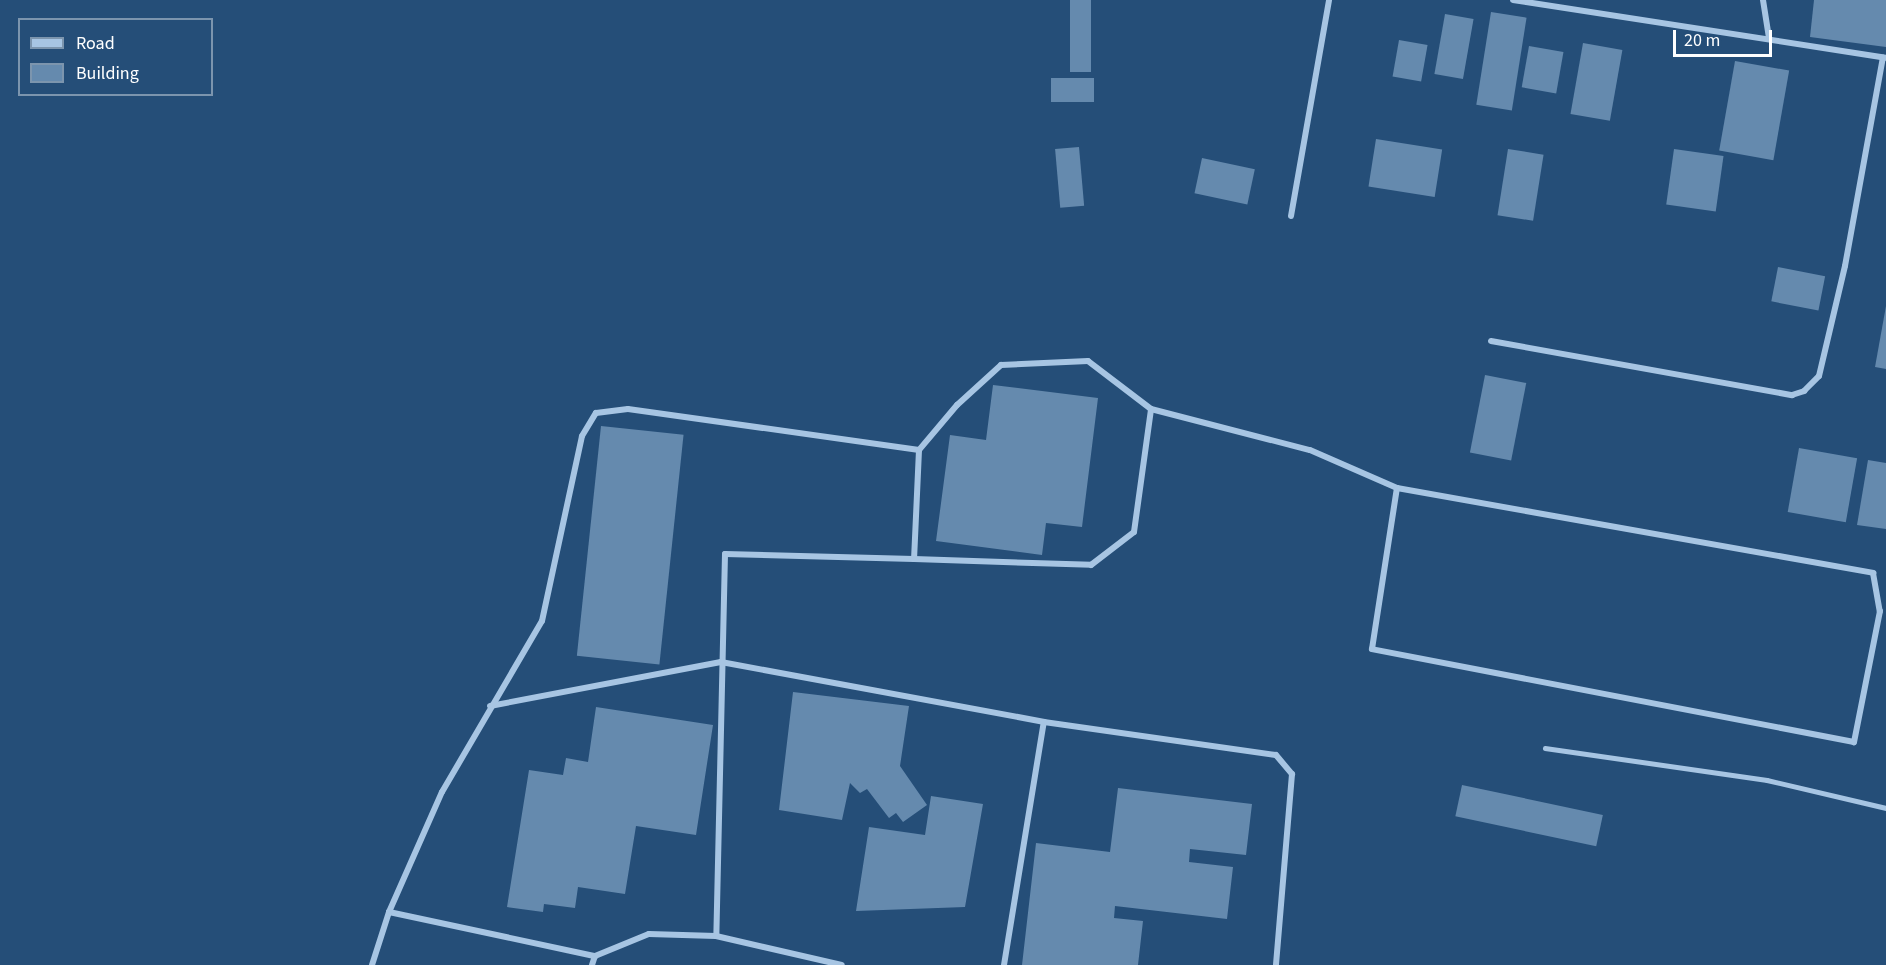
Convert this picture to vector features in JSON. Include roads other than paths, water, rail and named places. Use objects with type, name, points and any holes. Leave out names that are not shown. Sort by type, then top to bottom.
[{"type":"street","points":[[1292,216],[1329,0]]},
{"type":"street","points":[[1491,341],[1792,395],[1804,391],[1819,376],[1845,266],[1885,58],[1769,37],[1513,0]]},
{"type":"street","points":[[1763,0],[1769,37]]},
{"type":"street","points":[[914,559],[919,450],[957,405],[1001,364],[1088,361],[1151,409],[1310,450],[1396,488],[1873,573],[1880,611],[1854,742],[1372,649],[1396,488]]},
{"type":"street","points":[[372,965],[389,912],[442,792],[490,706],[542,621],[582,436],[596,413],[628,409],[919,450]]},
{"type":"street","points":[[716,936],[725,554],[1091,565],[1134,532],[1151,409]]},
{"type":"street","points":[[490,706],[721,662],[1044,722],[1276,754],[1292,774],[1276,965]]},
{"type":"street","points":[[1004,965],[1044,722]]},
{"type":"street","points":[[389,912],[595,956],[649,934],[716,936],[842,965]]},
{"type":"street","points":[[592,965],[595,956]]},
{"type":"lane","points":[[1545,748],[1767,780],[1886,808]]}]
